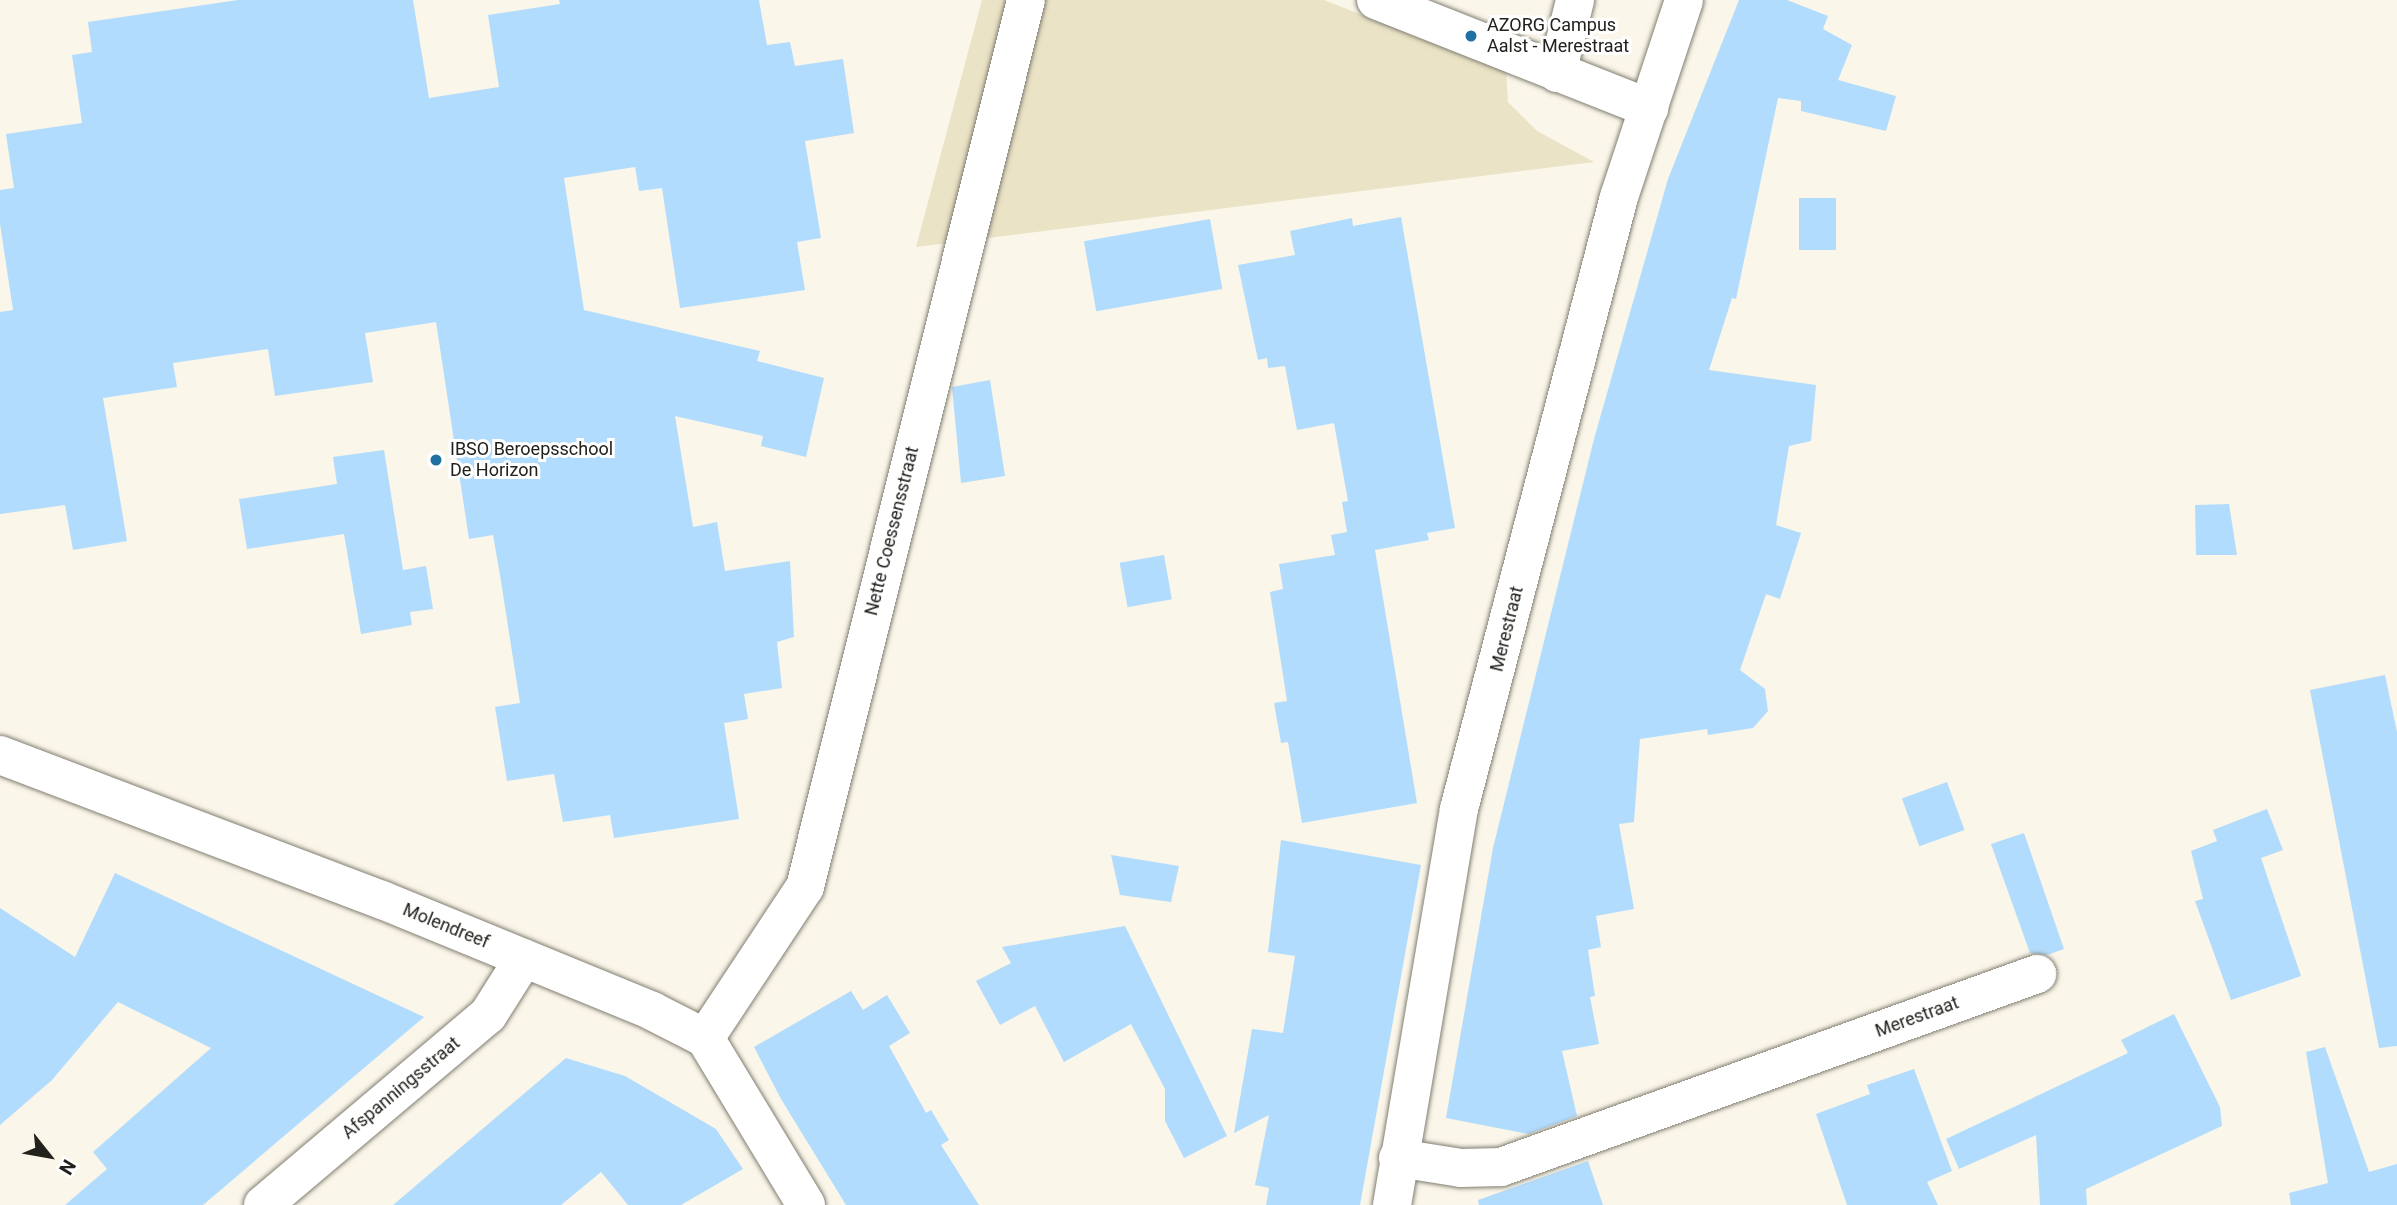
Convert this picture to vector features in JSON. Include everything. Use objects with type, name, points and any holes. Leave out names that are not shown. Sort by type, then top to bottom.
[{"type":"street","name":"Nette Coessensstraat","points":[[705,1038],[805,887],[1026,0]]},
{"type":"street","points":[[1376,0],[1649,108]]},
{"type":"street","points":[[1557,73],[1575,0]]},
{"type":"street","name":"Merestraat","points":[[1392,1205],[1459,809],[1619,197],[1684,0]]},
{"type":"street","name":"Molendreef","points":[[0,755],[524,958],[705,1038]]},
{"type":"street","name":"Afspanningsstraat","points":[[263,1205],[488,1015],[524,958]]},
{"type":"street","name":"Merestraat","points":[[1398,1158],[1461,1168],[1502,1167],[2037,974]]},
{"type":"street","points":[[705,1038],[806,1205]]},
{"type":"shaded area","points":[[982,0],[1324,0],[1506,72],[1508,102],[1537,131],[1594,162],[916,247]]},
{"type":"building","points":[[238,0],[413,0],[429,98],[499,87],[488,15],[560,4],[559,0],[759,0],[767,45],[790,42],[795,66],[843,59],[854,133],[805,141],[821,238],[797,242],[805,290],[680,308],[662,188],[639,191],[635,167],[564,178],[584,310],[760,351],[757,361],[824,378],[806,457],[761,446],[763,436],[675,416],[693,527],[717,522],[725,571],[790,561],[794,637],[777,642],[782,688],[744,694],[748,719],[724,723],[739,819],[614,838],[610,815],[563,822],[554,774],[507,781],[495,707],[520,703],[493,535],[469,539],[436,322],[365,333],[373,382],[275,396],[268,349],[173,363],[177,387],[103,398],[127,541],[73,550],[65,505],[0,514],[0,312],[13,310],[0,224],[0,190],[14,188],[6,134],[82,123],[72,55],[92,52],[88,22]]},
{"type":"building","points":[[1739,0],[1787,0],[1828,16],[1823,29],[1852,45],[1838,80],[1896,96],[1886,131],[1801,111],[1801,101],[1778,98],[1736,299],[1732,298],[1709,370],[1816,385],[1811,441],[1789,446],[1776,525],[1801,533],[1780,599],[1766,594],[1740,670],[1765,689],[1768,711],[1753,728],[1708,735],[1707,729],[1640,739],[1634,822],[1619,824],[1634,909],[1596,916],[1601,947],[1588,950],[1595,996],[1590,997],[1599,1044],[1562,1051],[1577,1116],[1529,1134],[1446,1118],[1493,848],[1594,439],[1668,179]]},
{"type":"building","points":[[1799,198],[1836,198],[1836,250],[1799,250]]},
{"type":"building","points":[[1401,217],[1455,528],[1427,533],[1429,540],[1375,550],[1417,803],[1302,823],[1288,742],[1281,743],[1274,703],[1287,701],[1270,592],[1283,589],[1279,564],[1335,555],[1331,535],[1347,532],[1342,502],[1348,501],[1334,423],[1297,430],[1285,366],[1268,368],[1267,358],[1258,360],[1238,265],[1295,255],[1290,231],[1352,218],[1353,226]]},
{"type":"building","points":[[1210,219],[1222,289],[1096,311],[1084,241]]},
{"type":"building","points":[[990,380],[1005,476],[961,483],[952,387]]},
{"type":"building","points":[[384,450],[403,570],[426,566],[433,609],[410,612],[412,625],[361,634],[344,534],[247,549],[239,499],[337,484],[333,457]]},
{"type":"building","points":[[2229,504],[2237,555],[2196,555],[2195,505]]},
{"type":"building","points":[[1164,555],[1172,599],[1127,607],[1120,563]]},
{"type":"building","points":[[2385,675],[2397,732],[2397,1046],[2379,1048],[2310,690]]},
{"type":"building","points":[[1947,782],[1964,830],[1919,846],[1902,798]]},
{"type":"building","points":[[2267,809],[2283,850],[2261,858],[2301,976],[2231,1000],[2195,901],[2203,899],[2191,851],[2217,841],[2213,830]]},
{"type":"building","points":[[2024,833],[2064,949],[2047,955],[2030,953],[1991,844]]},
{"type":"building","points":[[1281,840],[1421,865],[1360,1205],[1266,1205],[1269,1188],[1255,1185],[1269,1115],[1234,1133],[1252,1029],[1283,1033],[1295,956],[1268,952]]},
{"type":"building","points":[[1111,855],[1179,866],[1171,902],[1120,895]]},
{"type":"building","points":[[115,873],[424,1017],[203,1205],[65,1205],[107,1169],[93,1152],[211,1048],[118,1002],[52,1080],[0,1125],[0,908],[75,957]]},
{"type":"building","points":[[1125,926],[1227,1136],[1184,1158],[1165,1121],[1165,1089],[1131,1024],[1064,1062],[1035,1006],[1000,1025],[976,981],[1011,963],[1002,947]]},
{"type":"building","points":[[851,991],[863,1010],[887,995],[910,1033],[889,1046],[926,1113],[931,1110],[949,1140],[941,1145],[979,1205],[846,1205],[781,1099],[754,1047]]},
{"type":"building","points":[[2174,1014],[2220,1107],[2222,1126],[2086,1189],[2087,1205],[2040,1205],[2036,1135],[1959,1169],[1946,1139],[2128,1053],[2121,1040]]},
{"type":"building","points":[[2325,1047],[2369,1172],[2397,1164],[2397,1205],[2291,1205],[2289,1193],[2328,1183],[2306,1052]]},
{"type":"building","points":[[566,1058],[625,1076],[716,1129],[743,1169],[681,1205],[628,1205],[601,1172],[561,1205],[393,1205]]},
{"type":"building","points":[[1914,1069],[1952,1171],[1927,1182],[1938,1205],[1847,1205],[1816,1114],[1870,1094],[1867,1085]]},
{"type":"building","points":[[1588,1161],[1603,1205],[1479,1205],[1478,1200]]},
{"type":"place","name":"AZORG Campus Aalst - Merestraat","points":[[1471,36]]},
{"type":"place","name":"IBSO Beroepsschool De Horizon","points":[[436,460]]}]
